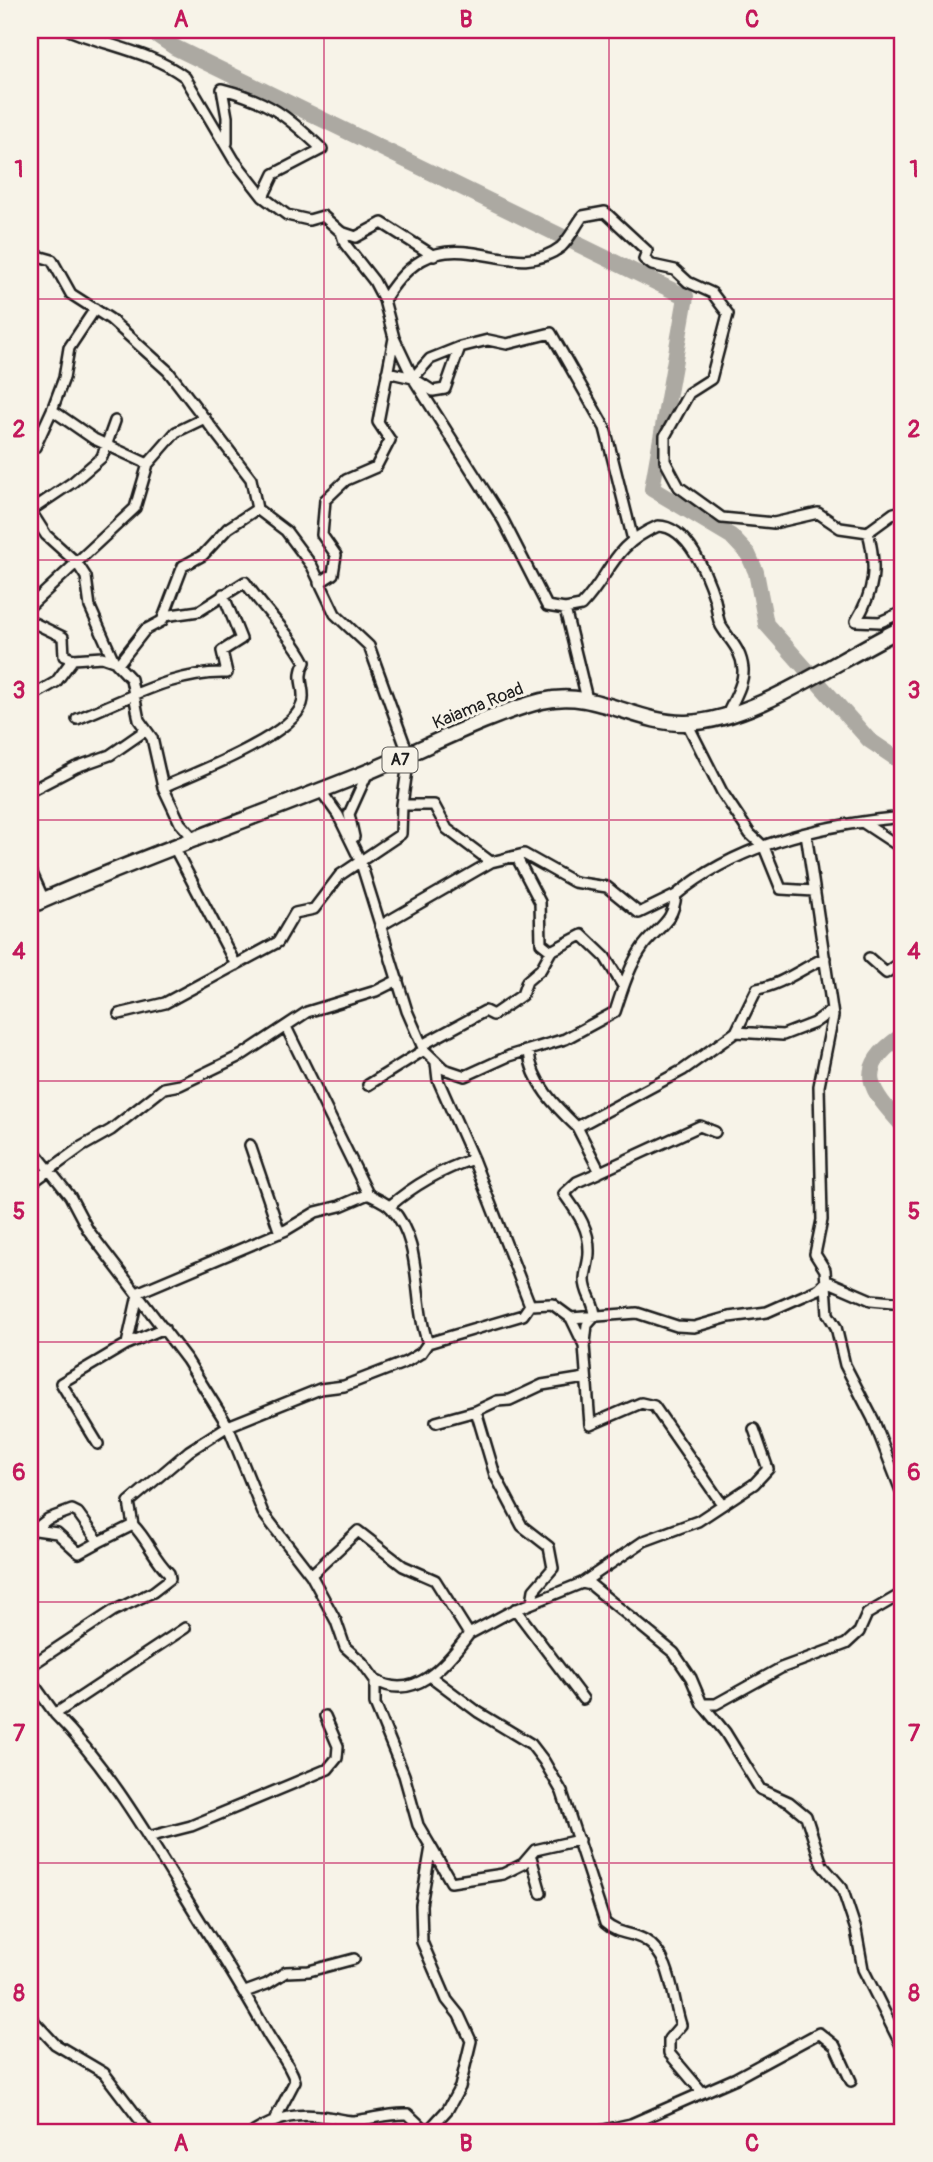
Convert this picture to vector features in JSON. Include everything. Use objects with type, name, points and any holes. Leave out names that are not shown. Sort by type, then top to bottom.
[{"type":"highway","name":"Kaiama Road","points":[[30,906],[409,756],[519,708],[561,698],[587,699],[655,719],[687,723],[727,715],[834,668],[855,651],[903,628]]},
{"type":"street","points":[[69,30],[146,56],[185,77],[226,145],[263,197],[287,215],[309,220],[323,216],[341,232],[356,237],[382,223],[433,256]]},
{"type":"street","points":[[226,145],[227,117],[222,89],[248,96],[284,113],[322,149],[274,174],[263,197]]},
{"type":"street","points":[[384,300],[403,272],[447,250],[528,260],[561,247],[583,216],[605,212],[647,251],[644,258],[652,265],[675,270],[688,282],[712,293],[728,314],[711,379],[690,393],[665,436],[665,461],[679,487],[722,518],[774,523],[818,513],[841,528],[868,532],[903,511]]},
{"type":"street","points":[[341,232],[345,244],[357,257],[384,300],[394,338],[414,378],[497,510],[547,606],[565,609],[581,606],[610,564],[633,540],[651,529],[664,526],[677,532],[693,553],[715,600],[719,623],[736,644],[741,661],[742,678],[727,715]]},
{"type":"street","points":[[30,249],[38,256],[52,260],[71,294],[95,309],[149,352],[205,418],[251,479],[257,509],[286,531],[312,566],[335,614],[369,646],[409,756],[401,835],[340,875],[314,909],[295,913],[278,942],[165,1003],[119,1014]]},
{"type":"street","points":[[30,445],[35,447],[52,410],[64,378],[69,348],[95,309]]},
{"type":"street","points":[[414,378],[430,359],[460,348],[488,340],[507,344],[551,333],[605,428],[633,540]]},
{"type":"street","points":[[319,583],[333,574],[336,555],[322,536],[325,500],[346,480],[376,467],[390,440],[378,422],[394,338]]},
{"type":"street","points":[[387,372],[414,378],[433,391],[445,389],[460,348]]},
{"type":"street","points":[[52,410],[94,439],[148,464]]},
{"type":"street","points":[[30,606],[135,508],[148,464],[176,432],[205,418]]},
{"type":"street","points":[[115,421],[102,457],[30,511],[46,535],[77,563],[86,577],[90,607],[114,661],[131,679],[139,720],[152,738],[163,787],[180,823],[196,841]]},
{"type":"street","points":[[30,621],[63,637],[64,656],[73,659],[102,657],[119,663],[145,630],[162,621],[183,566],[203,555],[228,528],[257,509]]},
{"type":"street","points":[[868,532],[875,559],[869,600],[856,621],[880,622],[903,612]]},
{"type":"street","points":[[163,787],[234,755],[291,722],[303,702],[299,674],[306,662],[292,637],[266,612],[244,582],[199,611],[164,616]]},
{"type":"street","points":[[77,719],[150,686],[177,682],[202,672],[227,673],[222,651],[242,639],[223,594]]},
{"type":"street","points":[[565,609],[587,699]]},
{"type":"street","points":[[30,697],[56,682],[73,659]]},
{"type":"street","points":[[687,723],[722,792],[750,834],[764,847],[781,889],[814,891]]},
{"type":"street","points":[[30,791],[76,767],[110,755],[146,730]]},
{"type":"street","points":[[368,772],[349,814],[380,926],[423,1048],[436,1063],[464,1076],[509,1056],[565,1039],[615,1012],[623,986],[643,947],[674,914],[677,895]]},
{"type":"street","points":[[321,791],[342,822],[360,860]]},
{"type":"street","points":[[402,805],[434,805],[447,829],[491,862]]},
{"type":"street","points":[[380,926],[491,862],[524,854],[574,882],[607,887],[639,913],[677,895],[698,877],[744,853],[806,833],[894,818],[903,813]]},
{"type":"street","points":[[862,822],[903,849]]},
{"type":"street","points":[[806,833],[832,1010],[819,1086],[822,1220],[815,1254],[825,1270],[828,1314],[836,1327],[845,1365],[873,1419],[903,1496]]},
{"type":"street","points":[[175,849],[236,965]]},
{"type":"street","points":[[516,856],[540,902],[543,925],[541,943],[551,951]]},
{"type":"street","points":[[30,869],[44,900]]},
{"type":"street","points":[[368,1085],[423,1048],[485,1012],[493,1015],[522,995],[527,981],[541,970],[551,951],[582,935],[605,957],[623,986]]},
{"type":"street","points":[[577,1127],[684,1070],[736,1032],[757,989],[776,986],[798,970],[825,958]]},
{"type":"street","points":[[869,958],[886,973],[903,961]]},
{"type":"street","points":[[30,1184],[111,1130],[164,1088],[180,1085],[242,1055],[307,1012],[376,991],[398,980]]},
{"type":"street","points":[[736,1032],[783,1035],[814,1023],[832,1010]]},
{"type":"street","points":[[286,1027],[368,1194],[390,1206],[401,1222],[410,1251],[428,1343]]},
{"type":"street","points":[[529,1052],[530,1066],[544,1091],[577,1127],[600,1172]]},
{"type":"street","points":[[436,1063],[438,1080],[473,1160],[530,1306]]},
{"type":"street","points":[[715,1132],[700,1126],[577,1182],[564,1194],[585,1224],[589,1251],[585,1279],[587,1290],[595,1303],[595,1316],[587,1325],[584,1345],[590,1425],[641,1403],[654,1406],[722,1504]]},
{"type":"street","points":[[250,1145],[281,1233]]},
{"type":"street","points":[[30,1146],[75,1204],[88,1230],[164,1328],[228,1426],[263,1513],[311,1574],[336,1621],[345,1647],[362,1662],[374,1680],[390,1689],[410,1687],[430,1676],[454,1654],[468,1634],[515,1609],[582,1583],[644,1541],[698,1521],[754,1484],[768,1469],[754,1429]]},
{"type":"street","points":[[390,1206],[409,1190],[445,1169],[473,1160]]},
{"type":"street","points":[[138,1294],[281,1233],[316,1212],[340,1206],[368,1194]]},
{"type":"street","points":[[827,1281],[871,1300],[903,1303]]},
{"type":"street","points":[[571,1318],[642,1314],[677,1326],[694,1327],[729,1317],[767,1312],[819,1289],[827,1281]]},
{"type":"street","points":[[127,1344],[138,1294]]},
{"type":"street","points":[[30,1666],[113,1611],[153,1592],[170,1579],[170,1573],[159,1563],[151,1545],[133,1525],[129,1502],[189,1451],[228,1426],[320,1389],[344,1387],[406,1362],[421,1353],[428,1343],[523,1315],[530,1306],[552,1304],[571,1318],[584,1345]]},
{"type":"street","points":[[98,1444],[61,1383],[127,1344],[164,1328]]},
{"type":"street","points":[[436,1422],[476,1411],[497,1401],[510,1400],[542,1385],[585,1378]]},
{"type":"street","points":[[476,1411],[495,1475],[522,1526],[549,1546],[553,1568],[534,1590],[532,1602]]},
{"type":"street","points":[[32,1532],[48,1519],[72,1510],[78,1513],[99,1542]]},
{"type":"street","points":[[32,1532],[57,1533],[79,1553],[133,1525]]},
{"type":"street","points":[[311,1574],[358,1531],[403,1566],[435,1580],[468,1634]]},
{"type":"street","points":[[582,1583],[591,1585],[674,1653],[691,1678],[702,1704],[724,1732],[760,1788],[789,1802],[806,1816],[822,1865],[842,1888],[856,1930],[863,1969],[903,2049]]},
{"type":"street","points":[[702,1704],[716,1704],[781,1668],[846,1644],[859,1632],[867,1614],[903,1593]]},
{"type":"street","points":[[515,1609],[583,1699]]},
{"type":"street","points":[[55,1714],[185,1628]]},
{"type":"street","points":[[430,1676],[478,1712],[531,1744],[562,1792],[605,1923],[614,1931],[644,1939],[658,1951],[665,1964],[681,2025],[669,2039],[669,2053],[702,2092]]},
{"type":"street","points":[[30,1679],[55,1714],[82,1741],[148,1837],[245,1992],[277,2052],[291,2067],[295,2081],[275,2119]]},
{"type":"street","points":[[374,1680],[374,1704],[404,1775],[418,1825],[451,1882],[503,1874],[531,1857],[535,1850],[579,1840]]},
{"type":"street","points":[[148,1837],[191,1826],[328,1769],[337,1758],[338,1746],[325,1716]]},
{"type":"street","points":[[254,2132],[275,2119],[307,2114],[352,2121],[385,2113],[408,2114],[427,2132],[448,2109],[460,2087],[471,2042],[459,2015],[447,2000],[422,1942],[420,1915],[431,1847]]},
{"type":"street","points":[[531,1857],[541,1893]]},
{"type":"street","points":[[245,1992],[267,1984],[286,1972],[309,1970],[354,1959]]},
{"type":"street","points":[[30,2017],[55,2044],[104,2073],[149,2132]]},
{"type":"street","points":[[596,2132],[631,2124],[766,2063],[819,2033],[835,2046],[851,2081]]},
{"type":"waterway","points":[[149,30],[174,47],[686,297],[652,489],[731,536],[748,554],[756,572],[766,624],[869,740],[903,763]]},
{"type":"waterway","points":[[903,1035],[887,1047],[872,1069],[875,1090],[903,1126]]}]
